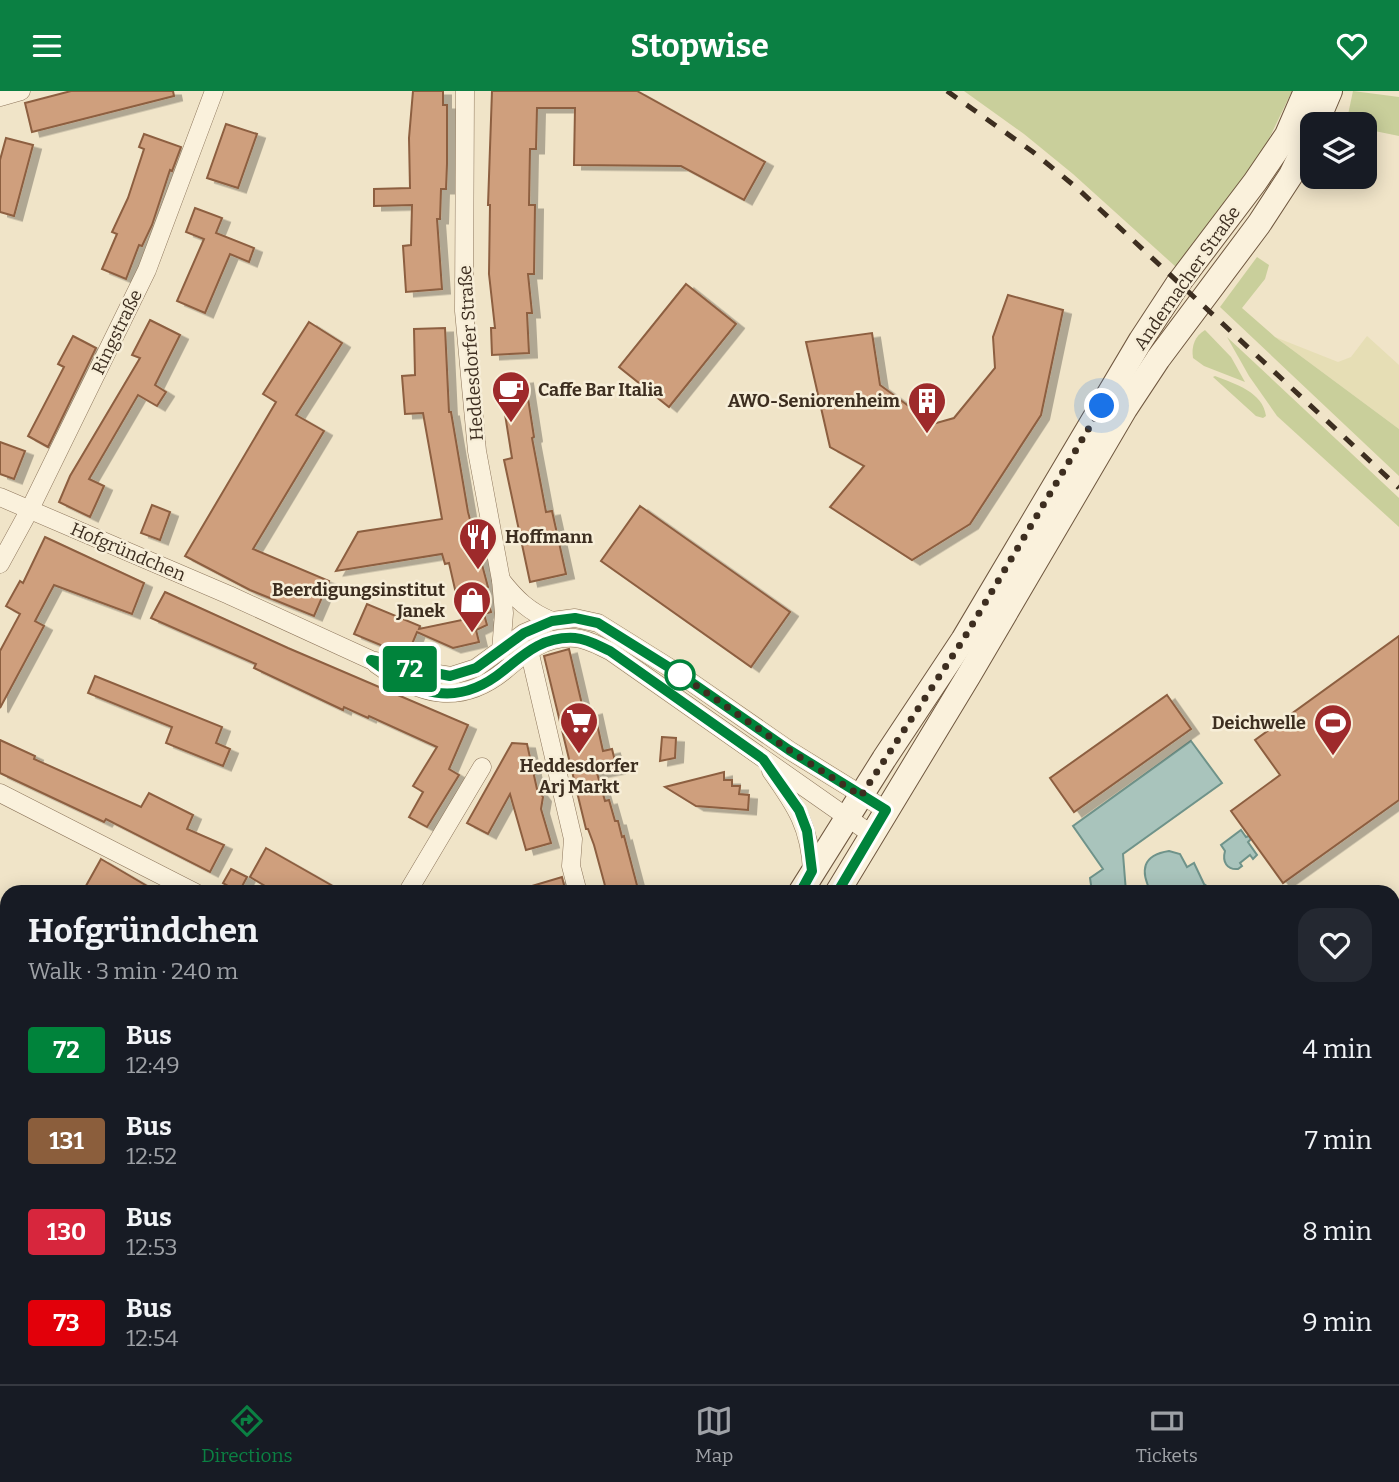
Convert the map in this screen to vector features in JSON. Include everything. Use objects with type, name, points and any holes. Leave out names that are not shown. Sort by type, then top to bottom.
[{"type":"street","points":[[0,97],[21,91]]},
{"type":"street","name":"Ringstraße","points":[[0,564],[29,511],[147,270],[214,91]]},
{"type":"street","name":"Heddesdorfer Straße","points":[[464,91],[464,311],[477,451],[501,580],[504,613],[501,651]]},
{"type":"street","name":"Andernacher Straße","points":[[806,882],[963,640],[1140,340],[1287,135],[1306,91]]},
{"type":"street","points":[[1321,112],[1330,91]]},
{"type":"street","name":"Andernacher Straße","points":[[842,885],[970,675],[1125,409],[1158,359],[1259,224],[1300,157]]},
{"type":"street","name":"Hofgründchen","points":[[0,497],[229,595],[371,660],[398,680],[423,690],[453,694],[484,684],[552,621],[575,618],[598,623],[667,666],[789,750],[886,810]]},
{"type":"street","points":[[501,580],[516,599],[535,614],[552,621]]},
{"type":"street","points":[[504,613],[527,642],[573,839],[571,866],[576,885]]},
{"type":"street","name":"Hofgründchen","points":[[371,660],[450,676],[476,668],[501,651],[527,642],[575,638],[591,642],[610,651],[871,834]]},
{"type":"street","points":[[763,759],[803,820],[809,841],[806,882]]},
{"type":"street","points":[[412,885],[482,767]]},
{"type":"street","points":[[0,793],[180,885]]},
{"type":"shaded area","points":[[1367,336],[1399,365],[1399,429],[1275,337],[1338,362],[1351,357]]},
{"type":"green space","points":[[964,91],[1292,91],[1266,145],[1244,181],[1176,267],[1073,174],[1024,134]]},
{"type":"green space","points":[[1353,91],[1399,97],[1399,136],[1377,131],[1377,112],[1349,112]]},
{"type":"green space","points":[[1257,257],[1269,265],[1265,279],[1242,308],[1275,337],[1399,429],[1399,476],[1220,307]]},
{"type":"green space","points":[[1205,330],[1231,357],[1245,382],[1204,366],[1193,358],[1194,342]]},
{"type":"green space","points":[[1227,337],[1399,498],[1399,527],[1277,416],[1249,376]]},
{"type":"green space","points":[[1213,377],[1254,395],[1264,408],[1266,416],[1256,416]]},
{"type":"water","points":[[1191,741],[1222,783],[1123,854],[1125,885],[1091,885],[1090,878],[1103,869],[1073,826]]},
{"type":"water","points":[[1241,830],[1251,839],[1248,842],[1257,855],[1253,859],[1250,855],[1240,863],[1242,866],[1234,869],[1226,865],[1225,851],[1221,845]]},
{"type":"water","points":[[1169,851],[1180,854],[1187,867],[1194,863],[1205,885],[1148,885],[1145,877],[1146,865],[1153,856]]},
{"type":"building","points":[[71,91],[173,91],[174,96],[32,132],[25,103]]},
{"type":"building","points":[[413,91],[443,91],[443,105],[447,105],[447,164],[446,189],[441,189],[440,219],[437,219],[442,289],[406,292],[403,246],[411,245],[412,205],[374,206],[374,189],[410,188],[409,138]]},
{"type":"building","points":[[492,91],[637,91],[765,162],[744,200],[681,166],[574,165],[575,108],[537,108],[536,149],[530,149],[529,205],[535,205],[534,274],[528,274],[532,313],[527,313],[529,353],[492,355],[491,328],[495,328],[489,274],[488,205]]},
{"type":"building","points":[[226,124],[257,134],[238,188],[207,178]]},
{"type":"building","points":[[144,134],[181,147],[172,171],[170,170],[152,225],[142,246],[139,245],[126,279],[102,269],[117,234],[112,232],[128,198],[144,149],[139,147]]},
{"type":"building","points":[[6,138],[33,145],[14,216],[0,212],[0,160]]},
{"type":"building","points":[[195,208],[222,218],[216,233],[254,248],[249,262],[230,254],[205,313],[177,301],[204,239],[186,232]]},
{"type":"building","points":[[686,284],[736,324],[669,407],[619,367]]},
{"type":"building","name":"AWO-Seniorenheim","points":[[1008,295],[1063,310],[1041,415],[970,524],[912,560],[830,507],[864,466],[830,447],[806,342],[872,333],[880,385],[933,424],[954,418],[995,368],[993,337]]},
{"type":"building","points":[[150,320],[180,335],[155,385],[166,392],[157,406],[138,395],[89,479],[104,486],[90,517],[59,502],[70,476],[140,358],[132,355]]},
{"type":"building","points":[[309,322],[342,343],[296,415],[324,431],[253,549],[329,581],[314,616],[250,590],[185,556],[276,402],[263,394]]},
{"type":"building","points":[[445,328],[449,412],[468,512],[488,587],[484,588],[491,612],[484,614],[487,625],[476,630],[479,642],[453,648],[417,632],[407,656],[354,634],[367,604],[420,626],[419,629],[462,620],[449,563],[445,564],[442,554],[336,571],[358,532],[442,519],[423,413],[405,414],[402,376],[415,375],[414,329]]},
{"type":"building","points":[[73,336],[96,348],[48,447],[28,436],[64,367],[58,364]]},
{"type":"building","points":[[525,379],[534,437],[532,438],[546,512],[552,511],[566,574],[530,582],[504,460],[512,458],[500,383]]},
{"type":"building","points":[[0,442],[25,451],[14,479],[0,474]]},
{"type":"building","points":[[152,505],[170,512],[160,540],[141,533]]},
{"type":"building","points":[[640,506],[790,612],[751,667],[601,561]]},
{"type":"building","points":[[45,537],[144,583],[132,614],[54,585],[35,621],[44,626],[0,708],[0,651],[20,614],[6,606],[20,581],[23,583]]},
{"type":"building","points":[[165,592],[468,725],[449,769],[459,775],[427,827],[409,817],[423,792],[413,786],[437,747],[369,716],[368,718],[344,707],[343,710],[254,668],[256,664],[151,618]]},
{"type":"building","name":"Deichwelle","points":[[1399,636],[1399,800],[1283,883],[1231,811],[1280,775],[1255,740]]},
{"type":"building","points":[[569,649],[584,713],[594,710],[603,751],[612,749],[617,769],[597,773],[605,801],[609,800],[615,821],[618,821],[622,837],[624,836],[637,885],[605,885],[594,845],[586,829],[544,656]]},
{"type":"building","points":[[95,676],[222,727],[216,743],[230,749],[223,766],[166,743],[172,727],[88,693]]},
{"type":"building","points":[[1167,695],[1191,729],[1074,812],[1050,778]]},
{"type":"building","points":[[662,737],[676,738],[675,758],[660,761]]},
{"type":"building","points":[[0,740],[35,756],[34,759],[141,807],[149,793],[193,815],[187,829],[224,845],[210,872],[106,819],[104,822],[0,773]]},
{"type":"building","points":[[512,743],[527,744],[537,789],[543,797],[541,809],[551,843],[526,850],[510,794],[488,834],[467,823]]},
{"type":"building","points":[[724,772],[724,780],[732,780],[732,786],[740,786],[739,794],[749,795],[748,810],[696,806],[665,787]]},
{"type":"building","points":[[266,848],[331,885],[264,885],[250,877]]},
{"type":"building","points":[[101,859],[145,885],[86,885]]},
{"type":"building","points":[[231,869],[247,877],[243,885],[223,883]]},
{"type":"building","points":[[562,877],[564,885],[535,885]]},
{"type":"railway","points":[[947,91],[1033,152],[1077,188],[1399,488]]},
{"type":"bus line","name":"72","points":[[804,885],[812,871],[807,831],[799,810],[763,759],[610,651],[575,638],[553,640],[525,652],[484,684],[453,694],[423,690],[398,680],[371,660],[450,676],[476,668],[538,626],[575,618],[598,623],[678,673],[789,750],[886,810],[842,885]]},
{"type":"place","name":"Caffe Bar Italia","points":[[511,424]]},
{"type":"place","name":"AWO-Seniorenheim","points":[[927,435]]},
{"type":"place","name":"Hoffmann","points":[[478,571]]},
{"type":"place","name":"Beerdigungsinstitut Janek","points":[[472,634]]},
{"type":"place","name":"Heddesdorfer Arj Markt","points":[[579,755]]},
{"type":"place","name":"Deichwelle","points":[[1333,757]]},
{"type":"route","points":[[680,675],[678,673],[861,796],[963,640],[1102,406]]}]
